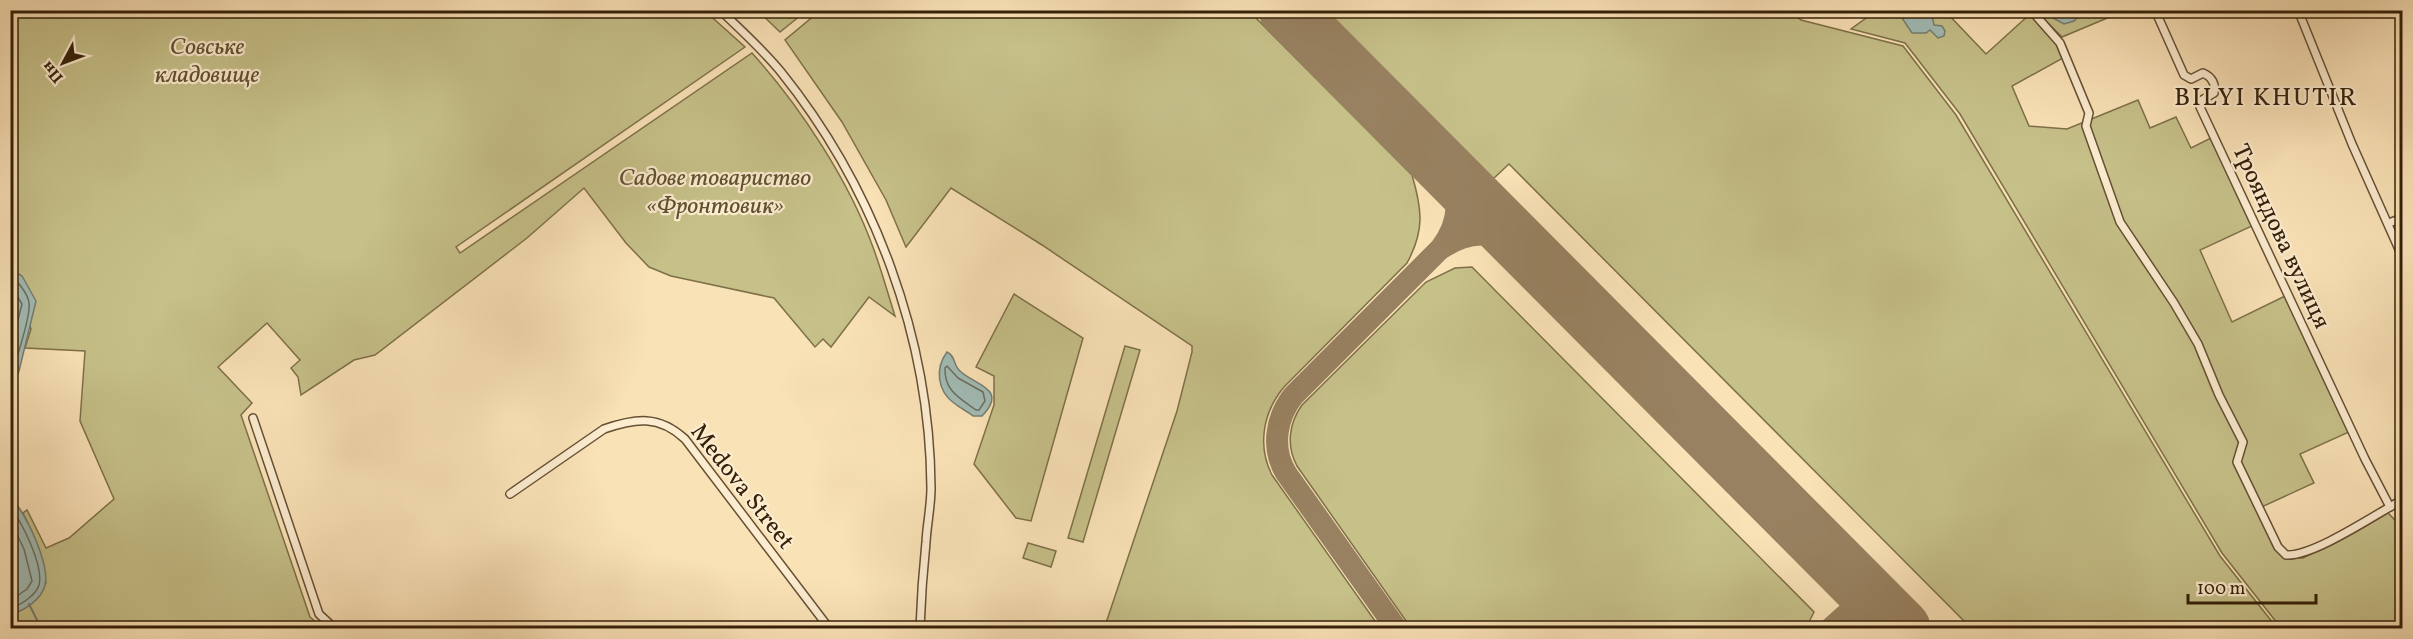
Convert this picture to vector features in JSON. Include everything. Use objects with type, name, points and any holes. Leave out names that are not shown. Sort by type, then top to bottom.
[{"type":"street","points":[[720,10],[756,44],[781,72],[810,112],[856,190],[880,240],[896,283],[912,335],[923,385],[928,432],[931,490],[920,628]]},
{"type":"street","points":[[2031,10],[2060,43],[2089,113],[2086,126],[2120,222],[2174,303],[2198,344],[2219,395],[2243,442],[2237,462],[2278,548],[2286,555],[2303,553],[2330,541],[2403,500]]},
{"type":"street","name":"Трояндова вулиця","points":[[2155,10],[2184,75],[2191,79],[2203,73],[2210,76],[2215,88],[2214,93],[2202,100],[2200,107],[2365,459],[2390,507]]},
{"type":"street","points":[[2298,10],[2352,144],[2403,256]]},
{"type":"street","points":[[2389,223],[2403,218]]},
{"type":"street","points":[[253,418],[319,614],[332,626],[354,628]]},
{"type":"street","name":"Medova Street","points":[[510,494],[604,429],[618,424],[649,420],[665,424],[685,439],[829,628]]},
{"type":"green space","points":[[821,10],[1249,11],[1412,175],[1420,219],[1417,240],[1407,263],[1284,387],[1271,407],[1264,430],[1265,453],[1272,475],[1380,628],[1153,628],[1141,626],[1140,628],[1112,628],[1105,626],[1177,411],[1192,346],[1042,245],[951,188],[906,247],[886,200],[842,122],[785,40]]},
{"type":"green space","points":[[10,11],[705,11],[745,47],[456,247],[460,253],[752,53],[788,97],[838,172],[864,224],[895,316],[869,297],[831,347],[823,339],[815,347],[774,298],[671,276],[649,267],[626,243],[584,188],[527,238],[375,355],[354,360],[301,395],[298,377],[291,368],[300,360],[267,323],[218,367],[252,403],[241,415],[310,617],[323,628],[11,628],[11,614],[17,613],[46,583],[37,544],[23,513],[27,510],[46,548],[69,538],[114,499],[80,421],[85,351],[25,348],[31,329],[11,270]]},
{"type":"green space","points":[[758,11],[806,11],[780,32]]},
{"type":"green space","points":[[1326,11],[1789,11],[1801,20],[1903,46],[1956,115],[2220,556],[2277,628],[1971,628],[1509,164],[1493,179]]},
{"type":"green space","points":[[1876,11],[1945,11],[1986,54],[2030,14],[2052,36],[2063,58],[2012,86],[2029,126],[2067,129],[2138,100],[2150,128],[2176,117],[2191,148],[2211,138],[2252,226],[2200,250],[2232,322],[2285,296],[2349,432],[2300,454],[2314,483],[2257,509],[2275,548],[2285,558],[2303,558],[2388,513],[2402,527],[2402,628],[2281,628],[2222,553],[1960,114],[1905,43],[1851,29]]},
{"type":"green space","points":[[2036,11],[2124,11],[2062,37]]},
{"type":"green space","points":[[1472,267],[1814,612],[1806,628],[1411,628],[1297,466],[1291,451],[1290,435],[1294,419],[1302,405],[1426,282],[1455,268]]},
{"type":"green space","points":[[1014,294],[1083,338],[1031,521],[1016,518],[974,464],[994,405],[994,376],[976,367]]},
{"type":"green space","points":[[1125,346],[1140,350],[1083,542],[1068,538]]},
{"type":"green space","points":[[1028,543],[1056,551],[1051,567],[1023,558]]},
{"type":"water","points":[[2048,10],[2084,11],[2074,21],[2064,24],[2051,17]]},
{"type":"water","points":[[1900,11],[1928,11],[1932,15],[1934,25],[1942,26],[1945,31],[1944,36],[1938,38],[1930,30],[1926,33],[1912,33],[1900,15]]},
{"type":"water","points":[[11,269],[22,276],[36,301],[19,371],[11,391]]},
{"type":"water","points":[[947,352],[952,356],[960,371],[991,393],[992,399],[989,407],[982,416],[973,416],[954,403],[944,392],[939,372]]},
{"type":"water","points":[[11,499],[17,505],[36,539],[46,576],[43,590],[36,600],[11,614]]},
{"type":"waterway","points":[[29,604],[41,628]]},
{"type":"taxiway","points":[[1396,628],[1286,473],[1278,454],[1277,443],[1279,423],[1293,396],[1441,248],[1449,235],[1454,222],[1456,198],[1439,164],[1429,153]]},
{"type":"taxiway","points":[[1442,248],[1463,237],[1484,234],[1505,239],[1526,251]]},
{"type":"taxiway","points":[[1831,628],[1868,595]]},
{"type":"runway","points":[[1287,10],[1902,628]]},
{"type":"district","name":"BILYI KHUTIR","points":[[2266,96]]},
{"type":"park label","name":"Совське кладовище","points":[[207,60]]},
{"type":"park label","name":"Садове товариство «Фронтовик»","points":[[715,191]]}]
